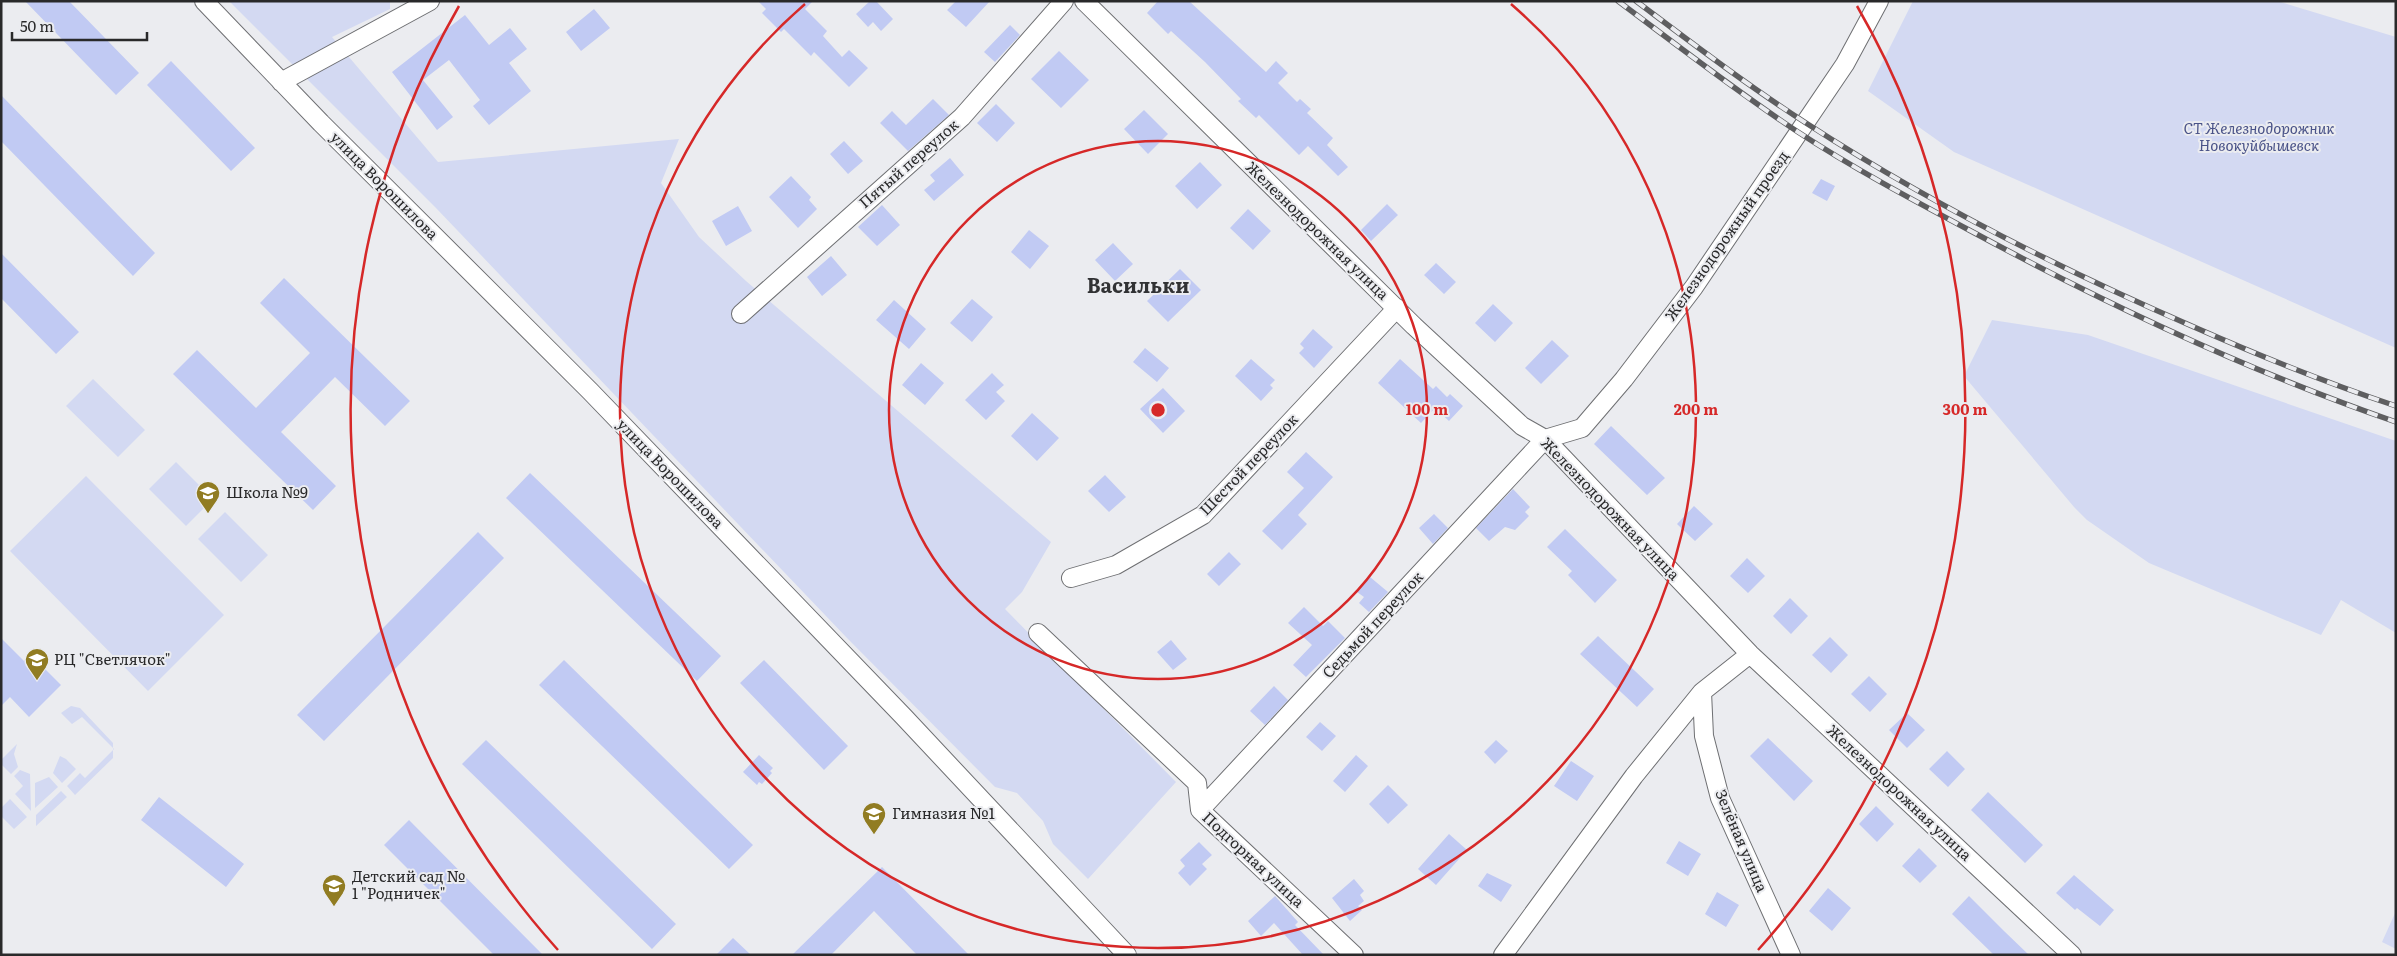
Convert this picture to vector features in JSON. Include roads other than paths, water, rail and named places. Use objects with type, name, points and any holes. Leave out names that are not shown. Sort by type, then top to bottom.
[{"type":"street","name":"улица Ворошилова","points":[[204,1],[281,82],[590,390],[904,717],[1127,955]]},
{"type":"street","name":"Пятый переулок","points":[[742,314],[962,117],[1064,1]]},
{"type":"street","name":"Железнодорожная улица","points":[[1084,1],[1373,287],[1522,426],[1545,439],[1750,654],[2072,955]]},
{"type":"street","name":"Железнодорожный проезд","points":[[1545,439],[1582,428],[1624,379],[1688,294],[1845,64],[1879,1]]},
{"type":"street","points":[[281,82],[427,2]]},
{"type":"street","name":"Шестой переулок","points":[[1071,578],[1116,565],[1203,515],[1397,308]]},
{"type":"street","name":"Седьмой переулок","points":[[1200,810],[1545,439]]},
{"type":"street","name":"Подгорная улица","points":[[1038,633],[1197,783],[1200,810],[1354,955]]},
{"type":"street","points":[[1503,955],[1634,776],[1702,692],[1750,654]]},
{"type":"street","name":"Зелёная улица","points":[[1702,692],[1704,736],[1720,798],[1791,955]]},
{"type":"railway","points":[[1618,1],[1729,84],[1798,132],[1861,171],[1926,207],[2073,284],[2178,335],[2286,381],[2396,422]]},
{"type":"railway","points":[[1636,1],[1784,109],[1852,152],[1947,207],[2045,258],[2144,305],[2269,359],[2396,406]]},
{"type":"place","name":"Школа №9","points":[[208,514]]},
{"type":"place","name":"РЦ \"Светлячок\"","points":[[37,681]]},
{"type":"place","name":"Гимназия №1","points":[[874,835]]},
{"type":"place","name":"Детский сад № 1 \"Родничек\"","points":[[334,907]]},
{"type":"district","name":"Васильки","points":[[1138,286]]},
{"type":"park label","name":"СТ Железнодорожник Новокуйбышевск","points":[[2259,138]]}]
